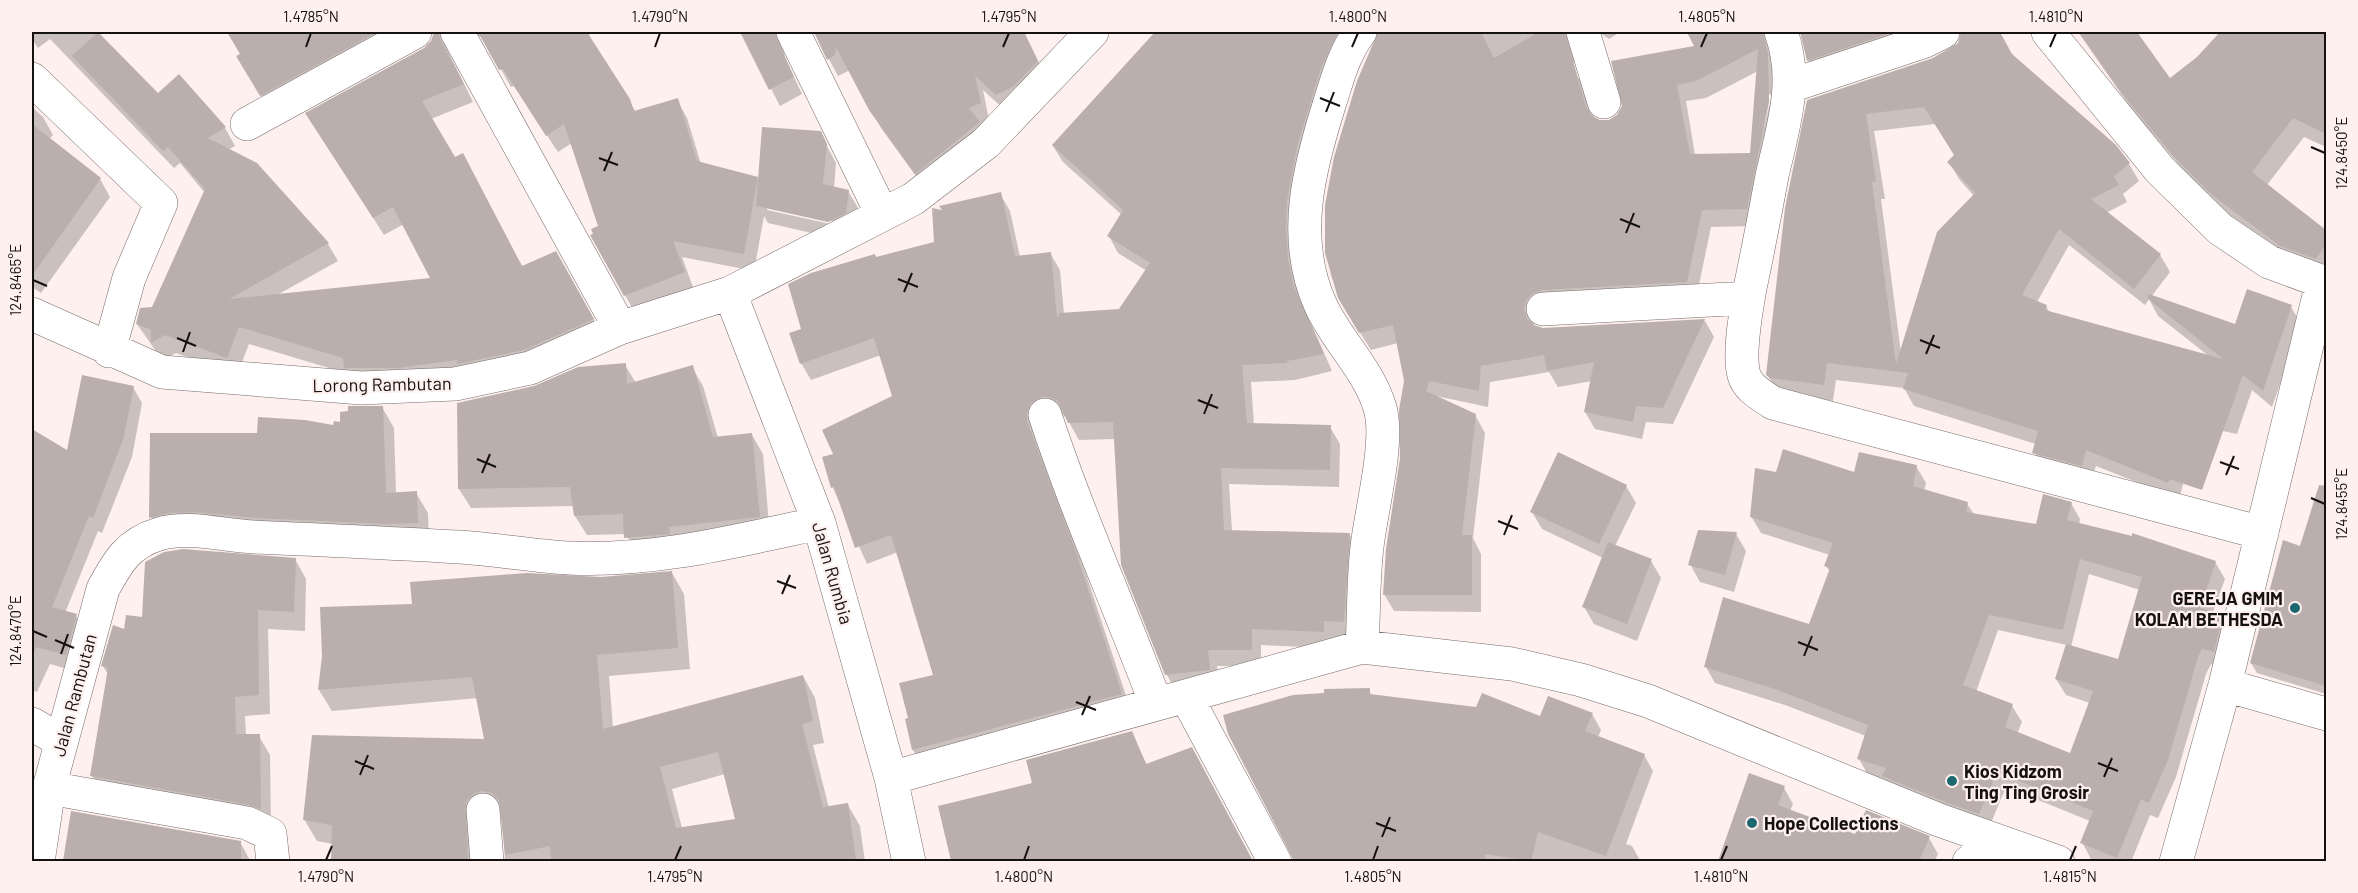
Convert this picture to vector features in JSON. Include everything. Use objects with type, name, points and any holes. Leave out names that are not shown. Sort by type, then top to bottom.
[{"type":"street","points":[[248,124],[415,32]]},
{"type":"street","points":[[457,32],[620,328]]},
{"type":"street","points":[[793,32],[882,214]]},
{"type":"street","name":"Lorong Rambutan","points":[[32,314],[109,351],[162,372],[361,388],[455,384],[530,368],[620,328],[730,293],[913,199],[980,148],[1092,32]]},
{"type":"street","points":[[1360,32],[1349,46],[1316,147],[1305,196],[1304,224],[1306,251],[1320,305],[1359,367],[1380,408],[1384,437],[1367,549],[1362,647]]},
{"type":"street","points":[[1583,32],[1604,102]]},
{"type":"street","points":[[1780,32],[1785,44],[1790,86],[1787,118],[1743,326],[1744,375],[1754,391],[1773,403],[2262,533]]},
{"type":"street","points":[[1790,86],[1925,41],[1943,32]]},
{"type":"street","points":[[2048,32],[2160,170],[2220,229],[2270,262],[2324,283],[2225,685],[2176,861]]},
{"type":"street","points":[[32,79],[161,203],[129,278],[109,351]]},
{"type":"street","name":"Jalan Rumbia","points":[[730,293],[819,523],[891,778],[909,861]]},
{"type":"street","points":[[1543,309],[1748,298]]},
{"type":"street","points":[[1044,415],[1071,495],[1124,616],[1156,704]]},
{"type":"street","name":"Jalan Rambutan","points":[[38,861],[49,788],[103,589],[118,560],[140,542],[160,534],[181,531],[226,536],[461,547],[567,558],[637,558],[684,552],[819,523]]},
{"type":"street","points":[[891,778],[1362,647],[1398,653],[1512,664],[1581,680],[1648,701],[1997,841],[2058,861]]},
{"type":"street","points":[[2225,685],[2326,714]]},
{"type":"street","points":[[1186,696],[1275,861]]},
{"type":"street","points":[[32,724],[61,741]]},
{"type":"street","points":[[49,788],[248,823],[270,834],[273,861]]},
{"type":"street","points":[[483,810],[487,861]]},
{"type":"street","points":[[1968,861],[1997,841]]},
{"type":"building","points":[[98,32],[158,93],[179,74],[226,127],[208,138],[257,163],[329,243],[229,299],[430,278],[393,207],[373,218],[305,113],[424,48],[431,41],[434,32],[438,32],[464,84],[422,101],[455,157],[463,153],[522,266],[556,251],[594,319],[524,350],[457,364],[457,360],[398,368],[344,368],[343,358],[239,327],[227,358],[165,335],[151,343],[151,330],[136,324],[140,308],[152,307],[205,189],[168,147],[163,151],[72,56]]},
{"type":"building","points":[[227,32],[377,32],[260,96],[236,56],[240,54]]},
{"type":"building","points":[[478,32],[587,32],[630,99],[634,111],[678,98],[697,161],[758,177],[744,254],[673,241],[685,272],[624,296],[590,235],[593,234],[591,229],[598,226],[564,124],[546,136],[503,69],[499,70]]},
{"type":"building","points":[[740,32],[774,32],[794,77],[769,90]]},
{"type":"building","points":[[814,32],[1024,32],[1038,61],[1014,86],[996,95],[975,76],[981,103],[969,108],[980,122],[915,174],[869,110],[836,47],[835,55],[827,60]]},
{"type":"building","points":[[1155,32],[1338,32],[1321,68],[1297,147],[1287,201],[1288,259],[1294,287],[1324,354],[1287,361],[1287,363],[1242,365],[1247,423],[1331,425],[1330,470],[1221,468],[1224,530],[1350,533],[1344,622],[1324,621],[1324,632],[1252,629],[1252,650],[1208,650],[1210,670],[1165,675],[1121,565],[1113,422],[1068,423],[1058,401],[1049,397],[1040,397],[1031,403],[1027,412],[1027,421],[1076,552],[1122,694],[912,750],[905,719],[908,718],[899,683],[933,675],[891,535],[855,548],[834,487],[831,488],[822,457],[833,454],[822,430],[892,396],[874,338],[800,364],[789,333],[801,329],[788,284],[811,273],[875,254],[876,257],[934,242],[932,208],[942,210],[939,206],[1001,192],[1015,256],[1051,252],[1057,318],[1060,313],[1119,309],[1150,263],[1107,236],[1123,210],[1052,145]]},
{"type":"building","points":[[1378,32],[1481,32],[1494,58],[1539,32],[1565,32],[1586,107],[1592,116],[1600,120],[1609,120],[1617,115],[1622,106],[1611,61],[1694,46],[1687,32],[1763,32],[1768,54],[1769,102],[1747,209],[1702,210],[1687,282],[1542,290],[1532,294],[1526,301],[1524,309],[1527,319],[1543,328],[1705,319],[1663,408],[1636,406],[1633,422],[1584,412],[1594,362],[1547,371],[1544,355],[1481,366],[1479,391],[1429,381],[1426,391],[1476,414],[1462,535],[1472,535],[1472,595],[1383,595],[1386,549],[1400,458],[1399,410],[1404,381],[1393,325],[1359,333],[1338,298],[1325,253],[1325,205],[1334,157],[1357,81]],"holes":[[[1758,49],[1750,153],[1690,154],[1677,85],[1696,81]]]},
{"type":"building","points":[[1800,32],[1894,32],[1807,61]]},
{"type":"building","points":[[1961,32],[2000,32],[2012,54],[2116,145],[2130,163],[2114,176],[2119,185],[2091,199],[2161,254],[2134,289],[2059,229],[2022,295],[2047,305],[2045,310],[2223,359],[2147,298],[2149,294],[2235,324],[2247,289],[2292,305],[2263,391],[2243,375],[2202,490],[2169,479],[2168,483],[2086,450],[2082,466],[2032,453],[2038,431],[1903,389],[1908,373],[1827,363],[1824,385],[1770,378],[1766,375],[1785,208],[1807,100],[1933,58],[1958,43]],"holes":[[[1924,107],[1954,155],[1947,162],[1975,193],[1937,232],[1896,364],[1872,182],[1876,182],[1866,114]]]},
{"type":"building","points":[[2079,32],[2137,32],[2170,78],[2197,57],[2220,32],[2326,32],[2326,134],[2293,118],[2252,172],[2326,230],[2326,245],[2316,259],[2280,246],[2212,195],[2174,157],[2121,92]]},
{"type":"building","points":[[32,124],[101,178],[32,276]]},
{"type":"building","points":[[762,127],[821,131],[827,144],[823,184],[849,190],[846,213],[828,222],[756,206]]},
{"type":"building","points":[[626,363],[627,384],[693,365],[713,437],[752,433],[760,517],[669,527],[670,534],[624,538],[623,514],[574,516],[570,487],[458,489],[457,403],[534,386],[578,367]]},
{"type":"building","points":[[82,375],[134,386],[123,440],[93,518],[89,516],[52,607],[77,614],[66,655],[36,647],[33,655],[32,429],[67,450]]},
{"type":"building","points":[[348,406],[383,406],[386,493],[417,491],[418,523],[385,524],[255,518],[195,512],[169,513],[149,518],[150,433],[257,433],[258,417],[305,420],[333,425],[334,421],[340,422],[340,412],[348,411]]},
{"type":"building","points":[[1783,449],[1854,472],[1859,452],[1917,465],[1913,486],[1968,502],[1966,512],[2036,524],[2043,494],[2072,502],[2067,520],[2132,536],[2132,533],[2216,561],[2200,608],[2223,613],[2214,652],[2202,649],[2198,657],[2168,760],[2149,803],[2141,799],[2117,858],[2080,843],[2093,811],[1997,772],[1979,814],[1945,802],[1882,776],[1886,768],[1857,759],[1868,725],[1775,689],[1704,667],[1723,597],[1809,624],[1830,568],[1824,566],[1833,543],[1750,517],[1755,468],[1776,472]],"holes":[[[2080,559],[2142,577],[2118,659],[2066,644],[2055,679],[2093,691],[2070,753],[2005,727],[2013,704],[1963,685],[1989,615],[2063,630]]]},
{"type":"building","points":[[1558,452],[1627,485],[1599,544],[1530,512]]},
{"type":"building","name":"GEREJA GMIM KOLAM BETHESDA","points":[[2319,485],[2326,486],[2326,686],[2250,663],[2283,540],[2300,546]]},
{"type":"building","points":[[1698,530],[1737,532],[1725,575],[1688,565]]},
{"type":"building","points":[[1608,542],[1652,559],[1627,624],[1582,607]]},
{"type":"building","points":[[183,549],[296,558],[294,612],[258,610],[259,695],[235,697],[236,734],[260,734],[261,809],[250,805],[90,776],[108,668],[101,666],[113,625],[124,629],[126,615],[142,617],[145,562],[164,552]]},
{"type":"building","points":[[672,571],[678,648],[597,655],[603,729],[803,675],[813,721],[802,724],[823,807],[848,803],[856,861],[551,861],[550,846],[505,855],[499,800],[492,793],[482,791],[473,794],[466,802],[468,861],[331,861],[332,825],[303,820],[312,735],[484,739],[472,677],[318,690],[322,656],[320,607],[412,604],[410,582],[527,573],[601,577]],"holes":[[[718,752],[735,819],[676,828],[660,767]]]},
{"type":"building","points":[[1370,688],[1370,694],[1476,707],[1482,693],[1540,716],[1548,696],[1593,713],[1585,731],[1645,754],[1606,856],[1538,832],[1531,861],[1485,854],[1485,861],[1294,861],[1228,734],[1223,715],[1293,695],[1324,693],[1324,689]]},
{"type":"building","points":[[1132,731],[1146,764],[1192,747],[1253,861],[951,861],[938,806],[1032,783],[1026,760]]},
{"type":"building","points":[[1749,773],[1785,786],[1778,805],[1855,834],[1866,810],[1930,836],[1919,861],[1718,861]]},
{"type":"building","points":[[71,811],[241,841],[241,861],[63,861]]},
{"type":"place","name":"GEREJA GMIM KOLAM BETHESDA","points":[[2295,608]]},
{"type":"place","name":"Kios Kidzom Ting Ting Grosir","points":[[1952,781]]},
{"type":"place","name":"Hope Collections","points":[[1752,823]]}]
